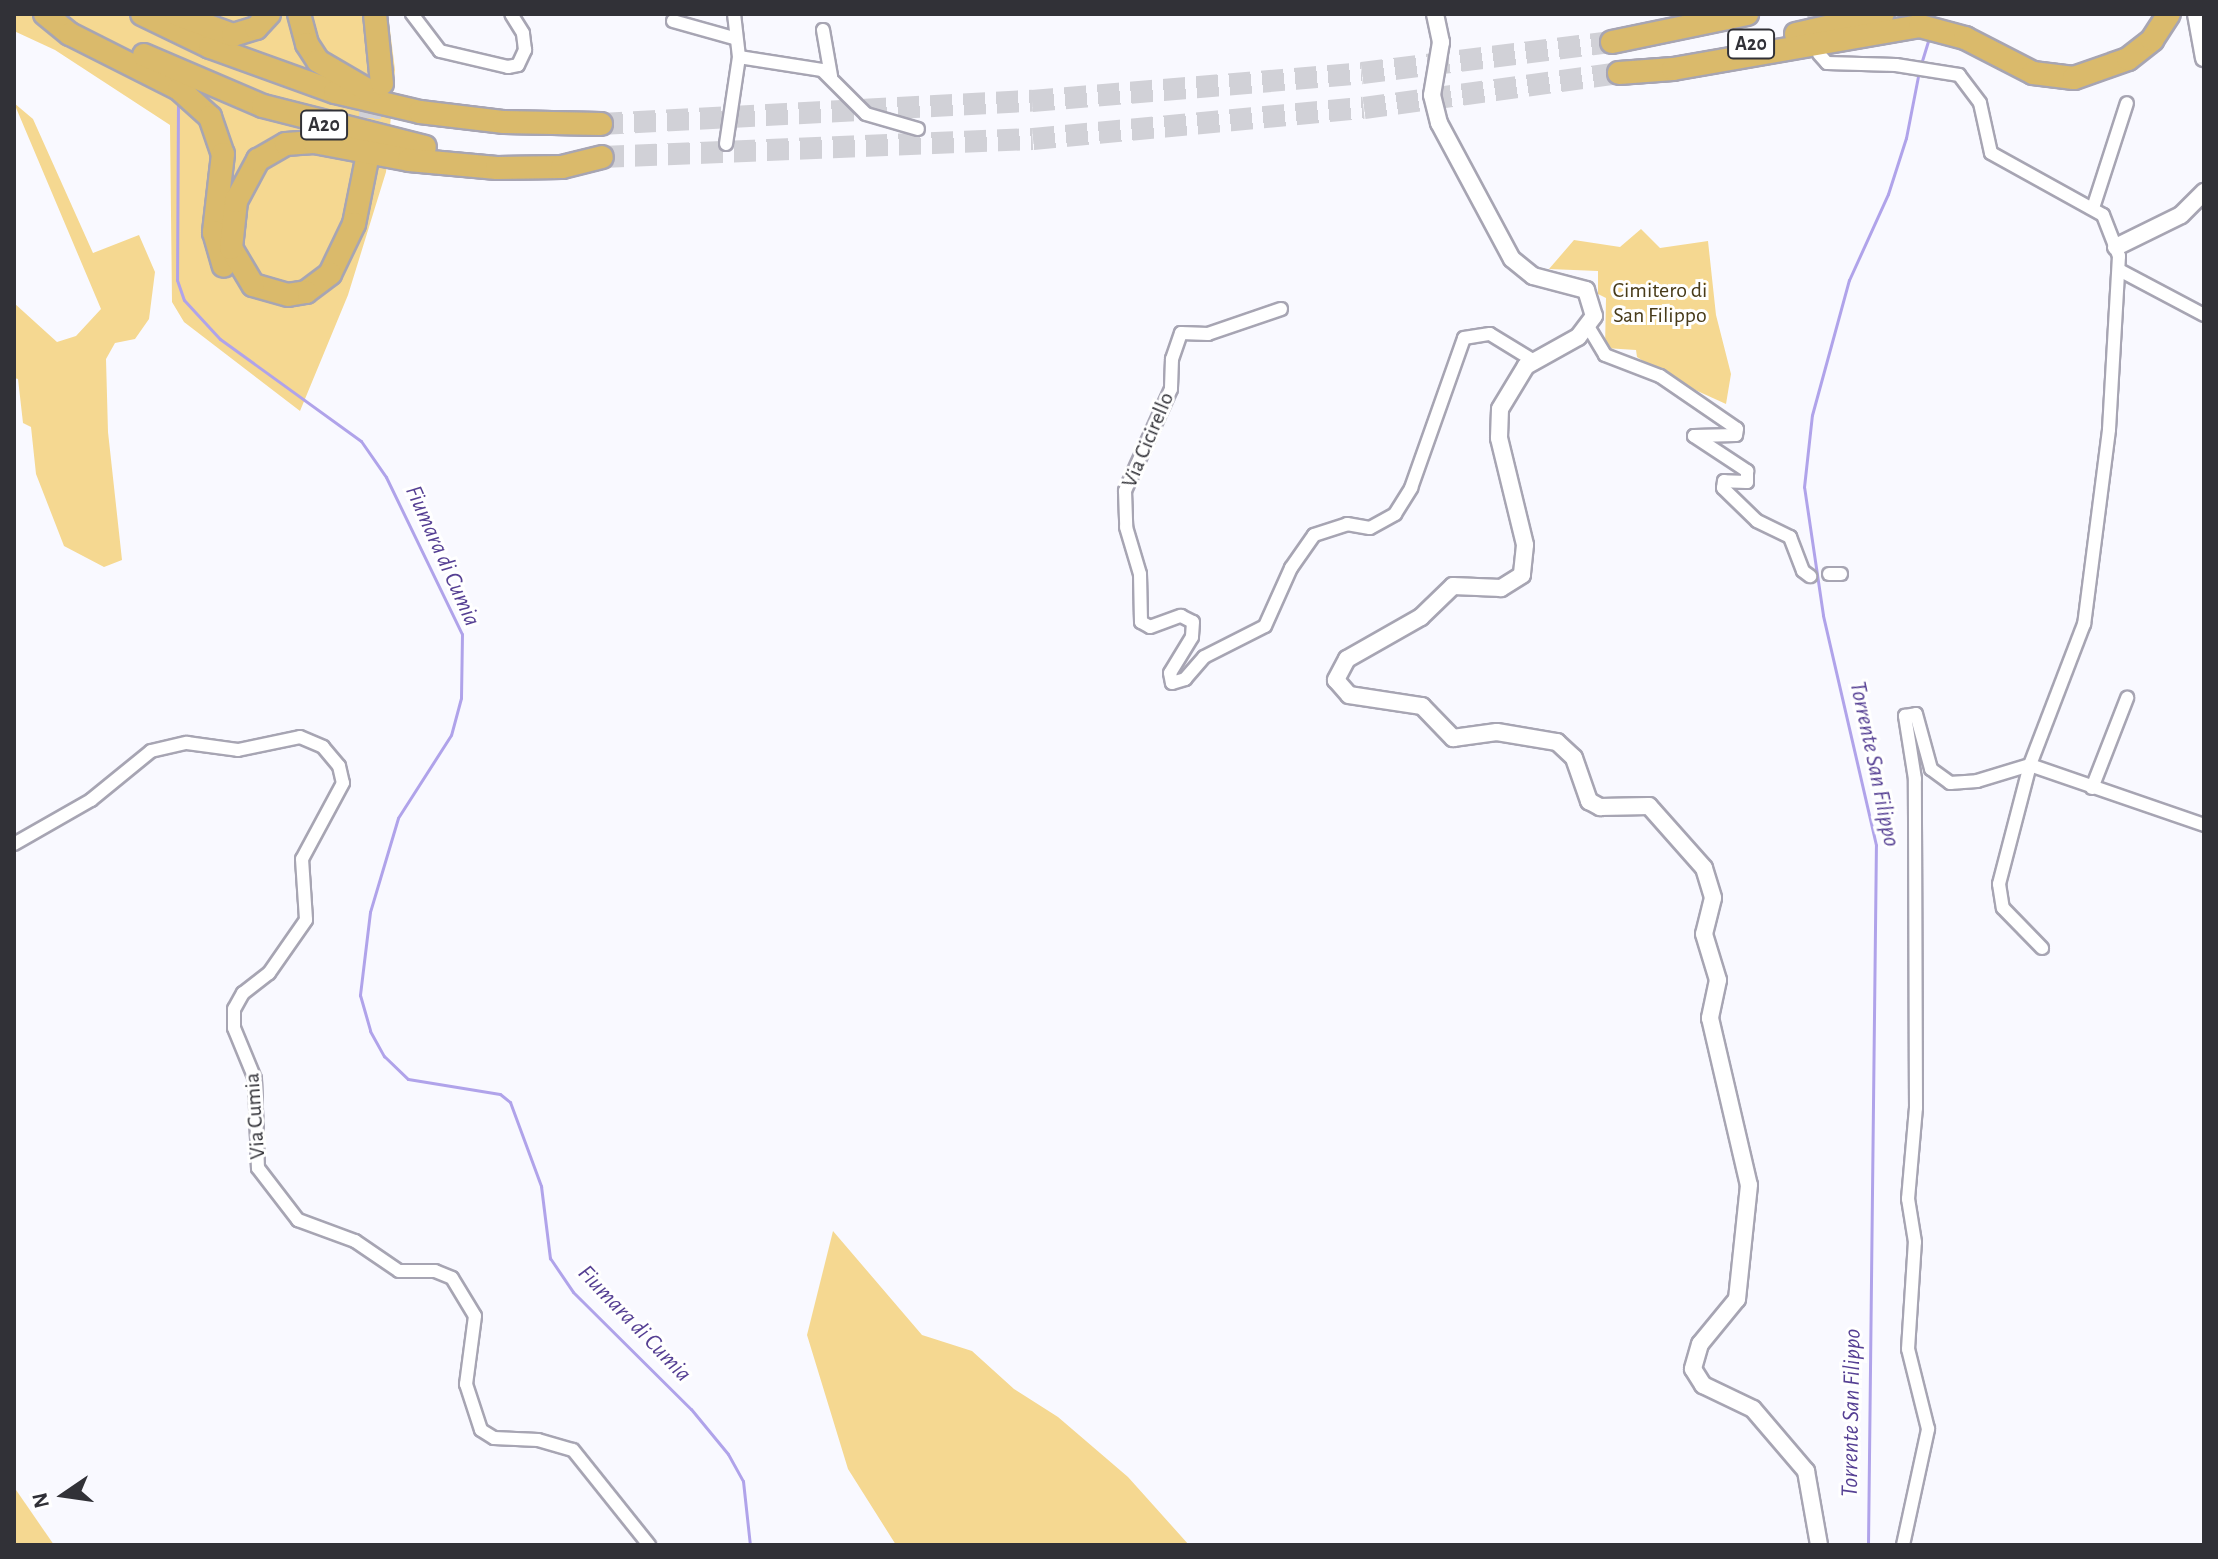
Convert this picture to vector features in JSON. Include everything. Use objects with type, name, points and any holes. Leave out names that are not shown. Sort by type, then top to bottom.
[{"type":"highway","name":"A20","points":[[45,14],[70,34],[179,89],[210,117],[223,154],[215,216],[216,249],[230,276],[249,295],[273,303],[299,301],[334,280],[361,228],[371,160],[354,224],[330,274],[306,292],[288,295],[253,285],[231,248],[236,201],[258,160],[286,144],[314,142],[409,160],[497,168],[562,167],[602,157],[498,157],[409,145],[329,126],[203,82],[67,14]]},
{"type":"highway","name":"A20","points":[[142,14],[251,63],[335,92],[420,112],[504,122],[601,124]]},
{"type":"highway","points":[[176,14],[233,35],[256,28],[269,14]]},
{"type":"highway","points":[[299,14],[307,44],[318,61],[334,74],[420,112]]},
{"type":"highway","points":[[368,14],[378,82],[375,14]]},
{"type":"highway","points":[[1644,35],[1702,14]]},
{"type":"highway","name":"A20","points":[[1612,42],[1747,14]]},
{"type":"highway","name":"A20","points":[[1883,14],[1619,73],[1673,69],[1904,26],[1943,30],[2025,70],[2074,78],[2128,59],[2152,40],[2169,14]]},
{"type":"street","points":[[412,14],[440,51],[508,67],[521,62],[525,50],[523,33],[511,14]]},
{"type":"street","points":[[726,144],[739,57],[734,38],[734,14]]},
{"type":"street","points":[[1435,14],[1441,42],[1432,95],[1439,123],[1512,259],[1533,276],[1586,290],[1594,309],[1589,328],[1534,361],[1510,385],[1498,418],[1525,545],[1522,575],[1501,588],[1453,586],[1421,617],[1347,659],[1336,680],[1349,695],[1422,706],[1453,738],[1497,732],[1557,742],[1574,758],[1589,801],[1600,807],[1649,806],[1704,868],[1713,898],[1704,934],[1718,980],[1710,1018],[1749,1185],[1737,1299],[1700,1344],[1693,1369],[1703,1385],[1753,1409],[1806,1471],[1819,1545]]},
{"type":"street","points":[[2196,14],[2204,58]]},
{"type":"street","points":[[673,21],[734,38]]},
{"type":"street","points":[[823,30],[831,76]]},
{"type":"street","points":[[1819,54],[1827,63],[1946,70],[1964,79],[1976,96],[1991,153],[2107,218],[2116,247],[2121,271],[2109,430],[2084,624],[2030,765],[1999,895],[2003,908],[2042,948]]},
{"type":"street","points":[[739,57],[813,67],[831,76],[866,114],[918,129]]},
{"type":"street","points":[[2093,208],[2127,103]]},
{"type":"street","points":[[2116,247],[2181,215],[2204,192]]},
{"type":"street","points":[[2121,271],[2204,315]]},
{"type":"street","name":"Via Cicirello","points":[[1281,309],[1208,334],[1181,333],[1172,359],[1171,389],[1126,485],[1123,510],[1139,569],[1141,622],[1150,627],[1181,616],[1194,626],[1170,673],[1172,683],[1185,679],[1204,657],[1265,626],[1291,568],[1314,535],[1347,524],[1377,526],[1395,514],[1411,488],[1464,338],[1490,334],[1534,361]]},
{"type":"street","points":[[1589,328],[1605,355],[1635,362],[1660,376],[1737,429],[1736,435],[1694,436],[1747,471],[1747,482],[1724,481],[1723,488],[1757,521],[1780,527],[1790,537],[1803,571],[1810,576]]},
{"type":"street","points":[[2092,788],[2127,698]]},
{"type":"street","points":[[1903,1545],[1928,1429],[1908,1349],[1915,1242],[1908,1199],[1916,1108],[1915,779],[1905,716],[1916,714],[1931,769],[1950,783],[1977,781],[2030,765],[2204,825]]},
{"type":"street","name":"Via Cumia","points":[[14,844],[91,800],[151,751],[187,743],[238,750],[300,737],[323,747],[339,766],[343,783],[302,859],[306,920],[269,973],[243,993],[234,1009],[234,1028],[255,1079],[258,1168],[298,1220],[348,1237],[399,1271],[440,1271],[452,1278],[475,1316],[466,1384],[481,1430],[494,1438],[538,1440],[573,1450],[649,1545]]},
{"type":"green space","points":[[14,14],[388,14],[395,70],[386,172],[348,295],[300,411],[184,322],[172,302],[170,125],[55,50],[14,31]]},
{"type":"green space","points":[[14,103],[33,119],[93,253],[139,235],[155,272],[149,319],[135,339],[115,343],[106,359],[108,432],[122,560],[104,567],[64,546],[36,474],[31,427],[23,423],[18,379],[14,378],[14,303],[57,342],[76,336],[101,309]]},
{"type":"green space","name":"Cimitero di San Filippo","points":[[1641,229],[1660,248],[1708,241],[1716,315],[1731,374],[1726,404],[1671,379],[1637,357],[1636,350],[1605,348],[1606,298],[1598,294],[1598,271],[1549,269],[1574,240],[1620,247]]},
{"type":"green space","points":[[833,1231],[922,1335],[972,1351],[1014,1389],[1058,1417],[1128,1477],[1189,1545],[896,1545],[848,1469],[807,1335]]},
{"type":"green space","points":[[14,1487],[54,1545],[14,1545]]},
{"type":"waterway","name":"Torrente San Filippo","points":[[1921,64],[1929,37]]},
{"type":"waterway","name":"Torrente San Filippo","points":[[1868,1545],[1876,845],[1823,615],[1804,487],[1812,415],[1849,280],[1888,194],[1906,138],[1919,71]]},
{"type":"waterway","name":"Fiumara di Cumia","points":[[178,100],[177,280],[184,300],[220,339],[361,441],[386,477],[462,634],[461,698],[451,735],[398,818],[370,912],[360,995],[370,1031],[384,1056],[408,1079],[500,1094],[510,1102],[541,1186],[550,1258],[573,1292],[691,1409],[728,1454],[743,1481],[750,1545]]},
{"type":"tunnel","points":[[1813,14],[1816,35]]},
{"type":"tunnel","points":[[601,124],[1032,101],[1362,73],[1612,42]]},
{"type":"tunnel","points":[[602,157],[1033,139],[1364,108],[1619,73]]},
{"type":"tunnel","points":[[367,151],[373,82]]}]
